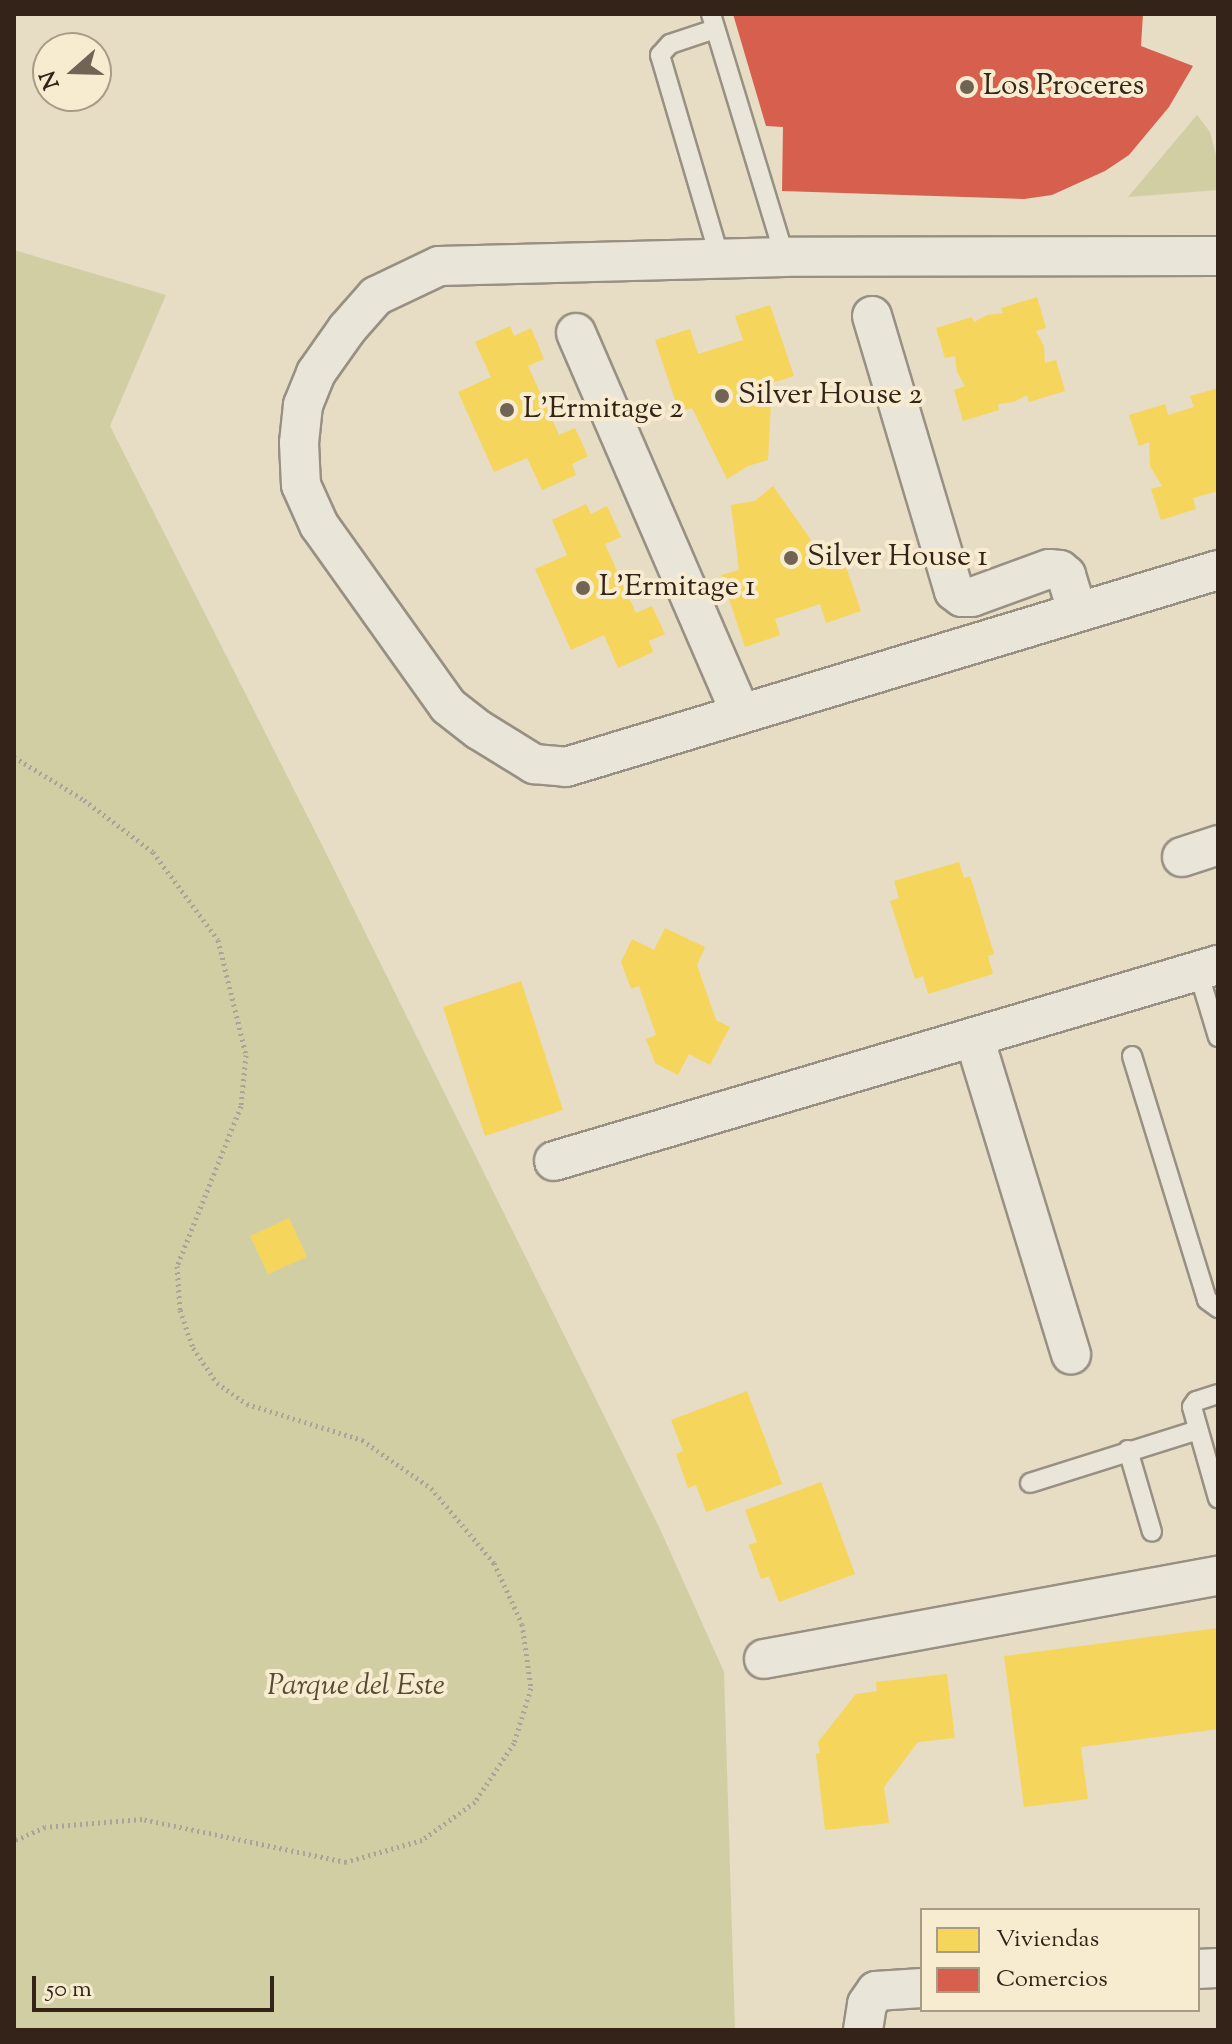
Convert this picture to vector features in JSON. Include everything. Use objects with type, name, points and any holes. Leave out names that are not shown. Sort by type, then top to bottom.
[{"type":"street","points":[[1218,256],[785,257],[439,266],[376,296],[347,329],[316,373],[303,405],[299,443],[301,485],[319,525],[448,706],[479,730],[534,764],[566,767],[1218,570]]},
{"type":"street","points":[[872,316],[954,591],[962,597],[972,597],[1049,569],[1060,570],[1066,575],[1077,612]]},
{"type":"street","points":[[576,333],[740,712]]},
{"type":"street","points":[[1182,857],[1218,845]]},
{"type":"street","points":[[554,1161],[1208,968]]},
{"type":"street","points":[[974,1037],[1071,1355]]},
{"type":"street","points":[[764,1659],[1218,1576]]},
{"type":"street","points":[[863,2030],[867,2004],[876,1991],[920,1988]]},
{"type":"lane","points":[[720,259],[660,55],[670,44],[713,22],[785,257]]},
{"type":"lane","points":[[1208,968],[1218,1037]]},
{"type":"lane","points":[[1132,1056],[1207,1300],[1218,1308]]},
{"type":"lane","points":[[1218,1394],[1192,1404],[1218,1498]]},
{"type":"lane","points":[[1030,1483],[1198,1430]]},
{"type":"lane","points":[[1128,1450],[1152,1532]]},
{"type":"path","points":[[14,757],[84,800],[153,852],[218,940],[246,1055],[241,1106],[177,1266],[180,1310],[193,1348],[217,1383],[247,1404],[362,1440],[431,1488],[494,1563],[522,1624],[531,1688],[514,1743],[475,1802],[422,1840],[346,1862],[142,1819],[45,1827],[14,1841]]},
{"type":"green space","points":[[1197,115],[1210,132],[1216,155],[1218,190],[1128,197]]},
{"type":"green space","name":"Parque del Este","points":[[14,250],[166,295],[110,426],[321,843],[660,1529],[724,1672],[735,2030],[14,2030]]},
{"type":"building: Viviendas","points":[[1037,297],[1046,328],[1036,331],[1044,346],[1045,363],[1056,360],[1065,391],[1029,402],[1027,395],[1014,402],[998,404],[999,410],[963,421],[954,390],[965,386],[957,372],[955,356],[945,358],[936,328],[972,317],[974,322],[987,315],[1003,313],[1001,308]]},
{"type":"building: Viviendas","name":"Silver House 2","points":[[770,305],[794,376],[772,383],[768,460],[748,466],[727,479],[692,408],[679,412],[655,340],[690,329],[698,354],[743,340],[735,316]]},
{"type":"building: Viviendas","name":"L'Ermitage 2","points":[[510,326],[514,336],[531,328],[544,359],[528,366],[559,435],[575,428],[588,456],[572,464],[576,475],[542,490],[527,458],[494,472],[458,392],[491,377],[475,342]]},
{"type":"building: Viviendas","points":[[1218,388],[1218,491],[1193,498],[1196,509],[1161,520],[1151,489],[1162,486],[1150,466],[1149,442],[1139,446],[1129,415],[1165,404],[1168,415],[1194,407],[1190,396]]},
{"type":"building: Viviendas","name":"Silver House 1","points":[[773,486],[816,547],[837,540],[861,611],[826,623],[820,604],[775,619],[780,635],[745,647],[721,575],[739,570],[731,505],[755,501]]},
{"type":"building: Viviendas","name":"L'Ermitage 1","points":[[586,504],[591,514],[607,506],[621,537],[605,544],[636,613],[652,606],[665,634],[649,641],[653,652],[618,668],[604,635],[571,650],[535,569],[567,555],[552,520]]},
{"type":"building: Viviendas","points":[[959,862],[964,878],[970,876],[994,954],[988,956],[993,974],[928,994],[923,976],[915,979],[890,901],[899,898],[894,881]]},
{"type":"building: Viviendas","points":[[665,928],[705,947],[697,965],[716,1020],[730,1027],[710,1065],[689,1054],[678,1075],[655,1063],[646,1039],[656,1035],[639,986],[631,989],[621,962],[632,939],[654,950]]},
{"type":"building: Viviendas","points":[[521,981],[563,1110],[485,1136],[443,1007]]},
{"type":"building: Viviendas","points":[[289,1218],[307,1257],[268,1274],[250,1236]]},
{"type":"building: Viviendas","points":[[747,1391],[782,1484],[706,1512],[696,1485],[688,1488],[676,1454],[683,1451],[671,1420]]},
{"type":"building: Viviendas","points":[[821,1482],[855,1574],[779,1602],[769,1576],[761,1579],[749,1545],[757,1542],[745,1510]]},
{"type":"building: Viviendas","points":[[1218,1628],[1218,1729],[1081,1747],[1088,1799],[1024,1807],[1004,1656]]},
{"type":"building: Viviendas","points":[[947,1674],[955,1738],[918,1742],[884,1787],[889,1823],[825,1830],[816,1754],[820,1753],[818,1742],[856,1694],[877,1691],[876,1682]]},
{"type":"building: Comercios","name":"Los Proceres","points":[[733,14],[1143,14],[1141,46],[1193,66],[1169,107],[1129,155],[1105,171],[1052,195],[1024,199],[782,191],[783,127],[766,126]]},
{"type":"place","name":"Los Proceres","points":[[967,87]]},
{"type":"place","name":"Silver House 2","points":[[722,396]]},
{"type":"place","name":"L'Ermitage 2","points":[[507,410]]},
{"type":"place","name":"Silver House 1","points":[[791,558]]},
{"type":"place","name":"L'Ermitage 1","points":[[583,588]]}]
